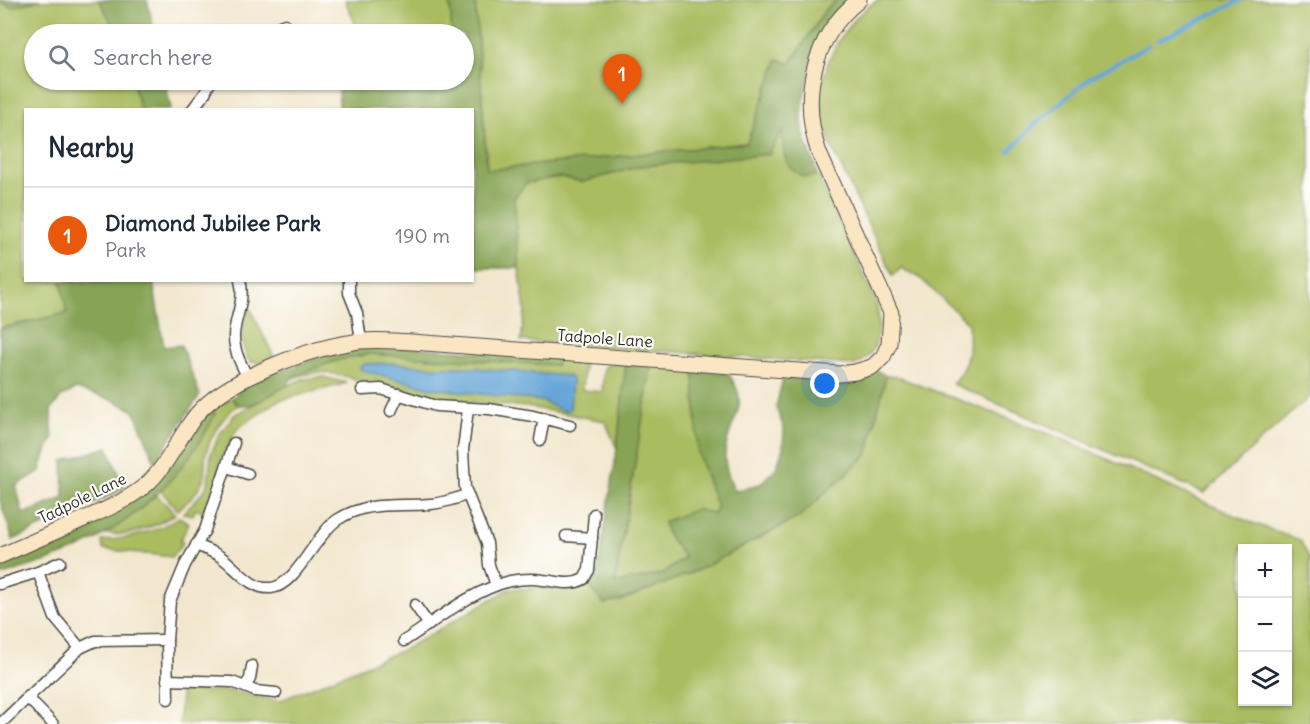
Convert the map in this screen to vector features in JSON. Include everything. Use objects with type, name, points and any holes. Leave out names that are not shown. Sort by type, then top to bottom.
[{"type":"street","name":"Tadpole Lane","points":[[1,553],[131,495],[155,475],[198,413],[209,401],[248,378],[307,354],[348,343],[361,341],[435,344],[840,374],[872,367],[883,357],[889,344],[891,313],[819,153],[810,104],[814,76],[827,35],[839,18],[859,0]]},
{"type":"street","points":[[194,108],[206,90]]},
{"type":"street","points":[[240,282],[242,296],[235,326],[234,343],[248,378]]},
{"type":"street","points":[[349,282],[361,341]]},
{"type":"street","points":[[362,390],[381,389],[436,406],[489,409],[544,418],[570,425]]},
{"type":"street","points":[[391,411],[399,394]]},
{"type":"street","points":[[468,409],[462,462],[466,495],[486,543],[489,565],[496,585]]},
{"type":"street","points":[[540,440],[544,418]]},
{"type":"street","points":[[168,699],[167,640],[170,601],[173,590],[214,507],[234,443]]},
{"type":"street","points":[[227,467],[248,474]]},
{"type":"street","points":[[196,545],[220,556],[250,582],[264,588],[271,588],[288,580],[320,537],[336,521],[347,514],[367,507],[391,504],[434,504],[466,495]]},
{"type":"street","points":[[404,641],[462,603],[496,585],[521,579],[567,584],[579,582],[587,576],[590,570],[594,514]]},
{"type":"street","points":[[566,536],[592,538]]},
{"type":"street","points":[[0,584],[38,572],[60,562]]},
{"type":"street","points":[[38,572],[55,618],[80,648]]},
{"type":"street","points":[[415,605],[429,625]]},
{"type":"street","points":[[0,724],[80,648],[95,641],[167,640]]},
{"type":"street","points":[[245,686],[250,679],[252,666]]},
{"type":"street","points":[[167,680],[232,682],[255,691],[276,693]]},
{"type":"street","points":[[27,697],[53,724]]},
{"type":"green space","points":[[0,0],[39,0],[11,7]]},
{"type":"green space","points":[[39,0],[99,0],[112,24],[24,24],[24,90],[135,90],[141,108],[24,108],[24,282],[61,282],[68,313],[0,328],[0,2],[11,7]]},
{"type":"green space","points":[[99,0],[147,0],[153,24],[112,24]]},
{"type":"green space","points":[[345,0],[450,0],[451,24],[356,24]]},
{"type":"green space","points":[[450,0],[475,0],[487,170],[747,143],[778,59],[790,64],[826,9],[837,0],[851,0],[823,47],[803,98],[804,134],[817,174],[802,176],[789,166],[784,153],[782,131],[769,154],[641,166],[582,182],[561,177],[526,183],[514,198],[519,268],[474,268],[474,108],[339,108],[338,90],[474,90],[474,24],[451,24]]},
{"type":"green space","points":[[475,0],[837,0],[826,9],[790,64],[778,59],[747,143],[487,170]]},
{"type":"green space","points":[[878,0],[1310,0],[1310,397],[1204,493],[952,384],[966,362],[969,341],[968,323],[919,277],[901,268],[893,276],[832,148],[822,114],[822,87],[830,58],[845,31],[855,19]]},
{"type":"green space","points":[[135,90],[167,90],[171,108],[140,108]]},
{"type":"green space","points":[[782,130],[814,176],[817,174],[876,301],[877,339],[870,355],[863,361],[854,365],[521,341],[525,310],[519,268],[514,198],[526,183],[561,176],[583,182],[641,166],[769,154]]},
{"type":"green space","points":[[61,282],[153,282],[164,347],[181,345],[200,395],[155,462],[134,411],[113,400],[76,389],[61,397],[51,410],[53,439],[40,471],[16,486],[23,514],[64,498],[63,461],[108,447],[125,489],[13,540],[0,501],[0,329],[67,313]]},
{"type":"green space","points":[[249,306],[274,357],[261,363],[250,362],[244,348],[243,335]]},
{"type":"green space","points":[[375,345],[556,357],[557,365],[368,354],[339,360],[293,376],[286,386],[249,405],[238,405],[232,398],[241,389],[283,367],[289,368],[318,357]]},
{"type":"green space","points":[[368,354],[556,365],[556,357],[575,360],[584,365],[582,390],[602,392],[604,367],[614,362],[626,362],[617,449],[605,421],[528,407],[445,400],[376,381],[369,382],[330,373],[312,373],[291,379],[293,376],[339,360]]},
{"type":"green space","points":[[626,362],[651,367],[615,583],[662,574],[685,558],[667,534],[664,522],[696,509],[715,514],[717,507],[698,453],[694,370],[728,373],[735,384],[739,408],[727,442],[725,461],[735,491],[760,484],[776,468],[783,448],[784,429],[776,407],[783,378],[835,384],[876,370],[886,376],[867,455],[799,517],[698,570],[623,600],[604,604],[590,587],[598,571],[617,449]]},
{"type":"green space","points":[[651,367],[694,370],[698,453],[717,507],[715,514],[664,521],[667,534],[685,557],[662,574],[615,584]]},
{"type":"green space","points":[[886,376],[895,376],[1060,438],[1247,521],[1300,540],[1310,559],[1310,724],[179,724],[181,691],[230,691],[279,701],[405,649],[509,589],[590,587],[604,604],[623,600],[698,570],[799,517],[867,455]]},
{"type":"green space","points":[[323,377],[347,383],[277,401],[237,429],[218,465],[221,470],[203,512],[196,509],[193,515],[183,513],[204,491],[208,483],[211,453],[220,434],[234,415],[286,386],[303,379]]},
{"type":"green space","points":[[232,398],[238,405],[214,433],[206,454],[202,482],[195,494],[178,510],[160,490],[198,445],[215,414],[213,409]]},
{"type":"green space","points":[[213,409],[215,414],[190,456],[175,475],[140,509],[100,537],[79,548],[0,576],[0,562],[134,499],[208,410]]},
{"type":"green space","points":[[156,494],[175,514],[159,523],[131,533],[104,533],[129,518]]},
{"type":"green space","points":[[179,517],[189,523],[180,541],[183,543],[172,557],[103,549],[102,541],[142,534]]},
{"type":"water","points":[[393,363],[569,376],[572,379],[570,410],[563,411],[542,401],[431,388],[361,370],[360,367],[364,364]]},
{"type":"waterway","points":[[1158,40],[1242,0]]},
{"type":"waterway","points":[[1009,152],[1034,125],[1090,78],[1149,45]]},
{"type":"place","name":"Diamond Jubilee Park","points":[[622,104]]}]
